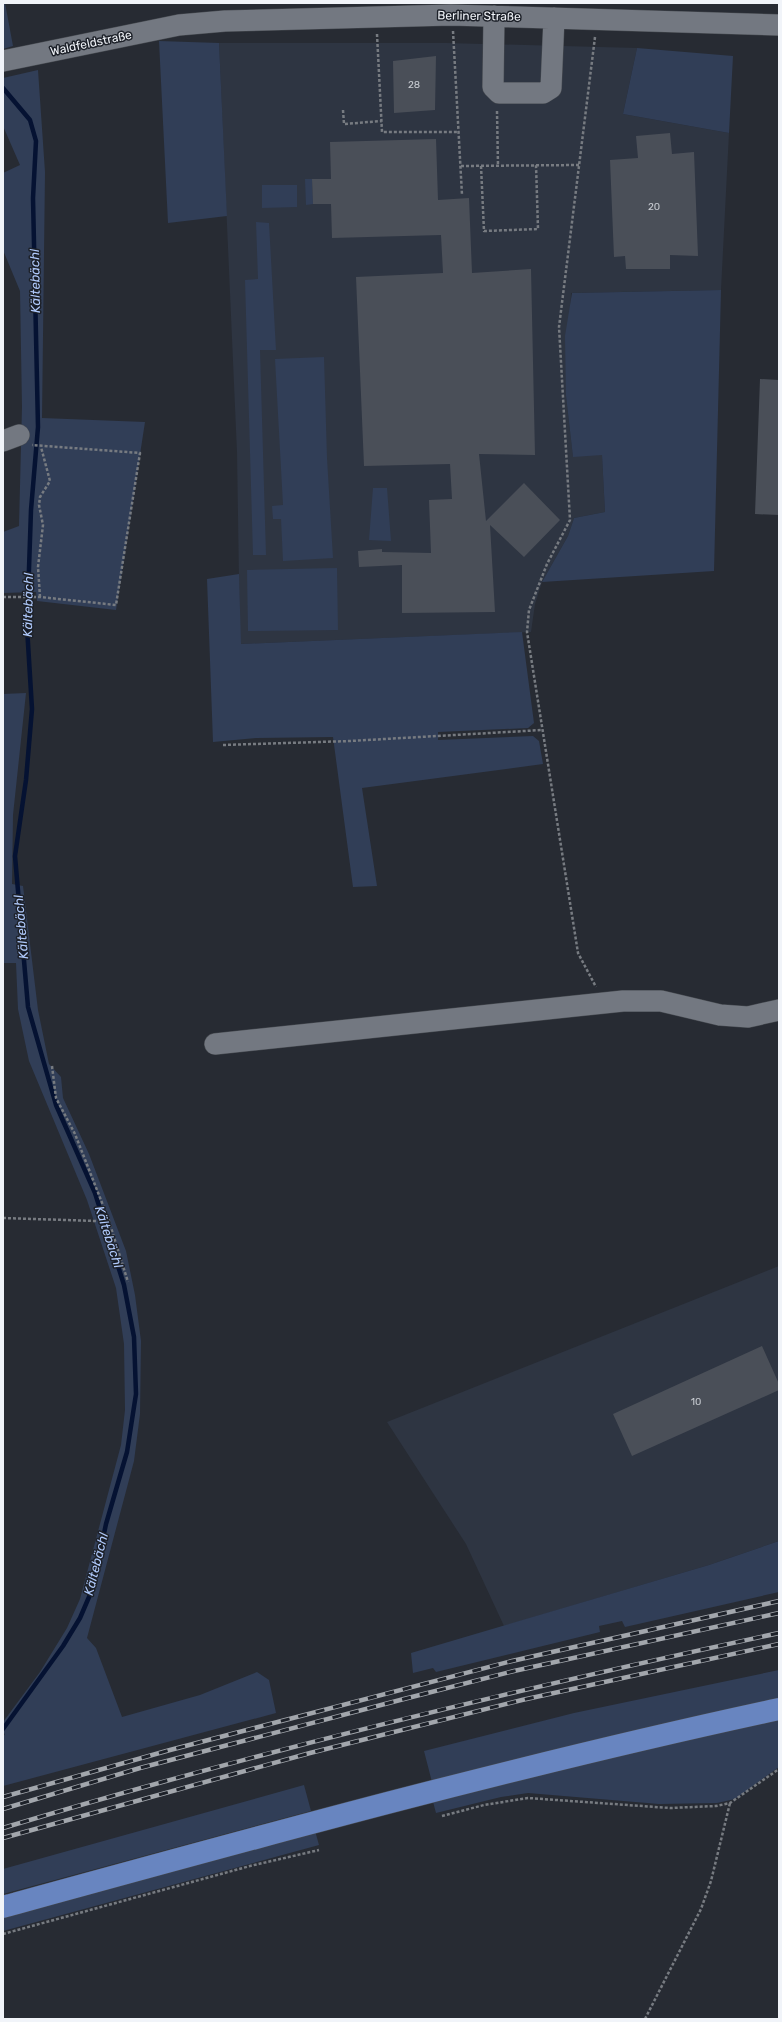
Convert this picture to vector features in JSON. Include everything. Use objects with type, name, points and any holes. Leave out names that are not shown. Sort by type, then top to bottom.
[{"type":"main road","points":[[3,1907],[390,1801],[541,1763],[779,1709]]},
{"type":"street","name":"Berliner Straße","points":[[179,25],[224,12],[554,18],[595,11],[779,25]]},
{"type":"street","points":[[494,16],[493,87],[499,92],[543,93],[551,88],[554,18]]},
{"type":"street","name":"Waldfeldstraße","points":[[3,61],[179,25]]},
{"type":"street","points":[[215,1044],[623,1001],[660,1001],[720,1014],[748,1017],[779,1010]]},
{"type":"path","points":[[595,11],[595,38],[559,327],[570,520],[547,564],[529,610],[527,632],[578,953],[597,990]]},
{"type":"path","points":[[377,34],[382,132],[459,132]]},
{"type":"path","points":[[453,34],[462,195]]},
{"type":"path","points":[[497,90],[498,166]]},
{"type":"path","points":[[344,110],[344,124],[382,120]]},
{"type":"path","points":[[460,166],[580,165]]},
{"type":"path","points":[[481,166],[484,231],[538,229],[536,166]]},
{"type":"path","points":[[3,597],[40,597],[116,605],[140,453],[41,447],[50,481],[40,497],[39,505],[43,525],[38,567],[40,597]]},
{"type":"path","points":[[223,745],[350,741],[542,730]]},
{"type":"path","points":[[52,1066],[56,1098],[75,1134],[108,1218],[128,1282]]},
{"type":"path","points":[[3,1218],[96,1221],[108,1218]]},
{"type":"path","points":[[442,1816],[484,1805],[528,1798],[670,1808],[716,1806],[730,1803],[779,1769]]},
{"type":"path","points":[[645,2019],[701,1909],[711,1881],[730,1803]]},
{"type":"path","points":[[3,1934],[250,1866],[319,1850]]},
{"type":"shaded area","points":[[3,3],[5,3],[13,46],[3,49]]},
{"type":"shaded area","points":[[159,41],[219,43],[227,216],[168,223]]},
{"type":"shaded area","points":[[219,43],[447,43],[637,48],[623,114],[729,133],[721,290],[571,293],[566,396],[573,456],[602,454],[605,512],[574,518],[568,536],[542,582],[535,604],[531,632],[240,644],[237,452]]},
{"type":"shaded area","points":[[637,48],[733,56],[729,133],[623,114]]},
{"type":"shaded area","points":[[38,70],[45,172],[42,418],[145,422],[116,610],[37,601],[36,592],[3,593],[3,532],[19,526],[22,407],[20,291],[3,250],[3,173],[20,165],[3,126],[3,78]]},
{"type":"shaded area","points":[[305,179],[312,179],[313,204],[306,205]]},
{"type":"shaded area","points":[[262,185],[297,185],[297,207],[262,208]]},
{"type":"shaded area","points":[[256,222],[269,223],[276,350],[260,350],[266,555],[253,555],[245,280],[258,279]]},
{"type":"shaded area","points":[[721,290],[714,571],[542,582],[568,536],[574,518],[605,512],[602,455],[573,457],[566,396],[565,336],[572,293]]},
{"type":"shaded area","points":[[324,357],[327,458],[333,558],[283,561],[281,519],[273,519],[272,506],[283,505],[275,359]]},
{"type":"shaded area","points":[[373,488],[387,488],[391,541],[369,540]]},
{"type":"shaded area","points":[[337,568],[338,630],[248,631],[247,570]]},
{"type":"shaded area","points":[[239,574],[241,644],[522,632],[534,723],[528,728],[438,732],[438,740],[533,736],[539,741],[543,764],[362,788],[377,886],[353,887],[333,737],[256,738],[213,742],[207,579]]},
{"type":"shaded area","points":[[26,693],[13,815],[12,884],[23,886],[38,1010],[49,1064],[61,1077],[63,1098],[89,1154],[126,1251],[135,1295],[141,1341],[140,1414],[134,1461],[87,1638],[96,1648],[122,1717],[200,1695],[257,1672],[269,1680],[276,1713],[3,1786],[3,1737],[5,1734],[3,1733],[3,1722],[40,1672],[67,1628],[80,1599],[121,1445],[125,1410],[124,1344],[116,1288],[87,1200],[29,1061],[18,1009],[16,963],[3,963],[3,694]]},
{"type":"shaded area","points":[[779,1266],[779,1541],[709,1565],[504,1626],[466,1544],[387,1422]]},
{"type":"shaded area","points":[[779,1541],[779,1592],[625,1627],[622,1621],[599,1626],[600,1632],[436,1672],[433,1668],[413,1673],[411,1653],[709,1565]]},
{"type":"shaded area","points":[[779,1670],[779,1698],[654,1726],[432,1782],[424,1751],[574,1713]]},
{"type":"shaded area","points":[[779,1717],[779,1767],[735,1799],[717,1803],[659,1804],[528,1793],[501,1797],[436,1813],[432,1798]]},
{"type":"shaded area","points":[[304,1785],[311,1811],[3,1894],[3,1869]]},
{"type":"shaded area","points":[[314,1827],[319,1845],[3,1931],[3,1914]]},
{"type":"building","points":[[436,56],[435,110],[394,113],[393,61]]},
{"type":"building","points":[[670,133],[672,154],[694,152],[698,256],[670,255],[670,269],[626,269],[625,256],[614,257],[610,160],[638,158],[636,136]]},
{"type":"building","points":[[436,139],[438,200],[469,198],[472,273],[531,269],[535,455],[479,454],[486,521],[524,483],[560,520],[524,557],[490,525],[495,612],[402,613],[402,565],[359,567],[358,551],[382,549],[382,552],[431,553],[429,500],[452,499],[450,464],[364,466],[356,277],[443,273],[441,235],[332,238],[331,204],[313,204],[312,179],[331,179],[330,142]]},
{"type":"building","points":[[760,379],[779,380],[779,515],[755,514]]},
{"type":"building","points":[[762,1346],[779,1384],[779,1390],[632,1456],[613,1414]]},
{"type":"waterway","name":"Kältebächl","points":[[3,88],[30,120],[36,141],[33,198],[38,427],[31,510],[27,627],[32,709],[26,780],[15,856],[28,1007],[56,1105],[95,1193],[124,1285],[134,1337],[136,1394],[127,1452],[106,1524],[92,1590],[80,1618],[63,1646],[3,1729]]},
{"type":"railway","points":[[3,1797],[170,1750],[512,1661],[779,1601]]},
{"type":"railway","points":[[3,1809],[140,1768],[514,1671],[779,1613]]},
{"type":"railway","points":[[3,1828],[292,1747],[584,1676],[779,1633]]},
{"type":"railway","points":[[3,1838],[310,1753],[522,1700],[779,1644]]}]
